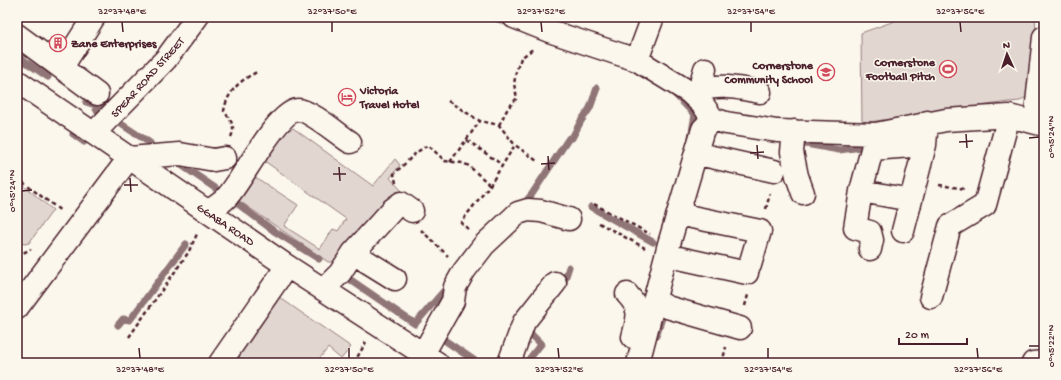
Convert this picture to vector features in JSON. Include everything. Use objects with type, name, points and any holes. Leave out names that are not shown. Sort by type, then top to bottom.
[{"type":"street","points":[[62,67],[94,17]]},
{"type":"street","name":"SPEAR ROAD STREET","points":[[94,133],[166,59],[197,17]]},
{"type":"street","points":[[514,17],[549,31],[637,60],[699,83],[728,85],[760,92]]},
{"type":"street","points":[[637,60],[653,17]]},
{"type":"street","points":[[17,35],[97,94]]},
{"type":"street","points":[[874,142],[927,122],[1009,116],[1039,123],[1044,37]]},
{"type":"street","name":"GGABA ROAD","points":[[17,81],[287,266],[430,359]]},
{"type":"street","points":[[671,254],[687,216],[703,155],[709,149],[708,124],[699,83]]},
{"type":"street","points":[[208,212],[228,196],[250,162],[284,118],[294,111],[306,112],[350,142]]},
{"type":"street","points":[[931,296],[950,226],[985,205],[1009,116]]},
{"type":"street","points":[[903,231],[925,145],[927,122]]},
{"type":"street","points":[[708,124],[741,125],[874,142],[925,145]]},
{"type":"street","points":[[652,363],[661,304],[671,254],[708,124]]},
{"type":"street","points":[[794,132],[792,152],[797,176],[803,193]]},
{"type":"street","points":[[870,249],[872,240],[870,232],[855,228],[861,191],[874,142]]},
{"type":"street","points":[[17,308],[129,158],[180,154],[214,160],[225,158]]},
{"type":"street","points":[[703,155],[774,171]]},
{"type":"street","points":[[861,191],[911,200]]},
{"type":"street","points":[[324,290],[340,273],[353,253],[379,223],[406,207]]},
{"type":"street","points":[[430,359],[454,301],[455,287],[464,270],[484,245],[518,213],[528,210],[541,211],[569,218]]},
{"type":"street","points":[[671,254],[748,269],[760,231],[687,216]]},
{"type":"street","points":[[353,253],[395,279]]},
{"type":"street","points":[[220,363],[287,266]]},
{"type":"street","points":[[509,363],[524,322],[555,283]]},
{"type":"street","points":[[627,294],[638,309],[638,319],[627,363]]},
{"type":"street","points":[[661,304],[740,328]]},
{"type":"street","points":[[638,363],[652,314],[661,304]]},
{"type":"street","points":[[1033,363],[1044,362]]},
{"type":"path","points":[[499,125],[505,112],[518,98],[514,84],[521,58],[530,54],[549,31]]},
{"type":"path","points":[[230,137],[234,130],[233,123],[224,112],[226,100],[240,81],[257,72]]},
{"type":"path","points":[[448,101],[480,121],[499,125],[515,145],[537,161]]},
{"type":"path","points":[[450,163],[480,121]]},
{"type":"path","points":[[467,140],[501,164]]},
{"type":"path","points":[[449,257],[423,233],[406,207],[394,174],[417,152],[428,145],[440,158],[450,163],[463,163],[469,166],[490,185]]},
{"type":"path","points":[[484,245],[461,222],[490,185],[501,164],[515,145]]},
{"type":"path","points":[[760,231],[774,171]]},
{"type":"path","points":[[17,178],[62,211]]},
{"type":"path","points":[[937,192],[941,179]]},
{"type":"path","points":[[594,204],[671,254]]},
{"type":"path","points":[[129,337],[188,253],[208,212]]},
{"type":"path","points":[[599,223],[671,254]]},
{"type":"path","points":[[740,328],[752,274],[748,269]]},
{"type":"shaded area","name":"Cornerstone Football Pitch","points":[[906,17],[1035,17],[1037,45],[1030,94],[1020,101],[862,123],[861,33]]},
{"type":"shaded area","points":[[293,128],[373,186],[395,159],[400,165],[390,178],[402,191],[397,200],[337,262],[328,262],[235,198],[252,175],[298,205],[284,226],[320,249],[333,229],[338,231],[346,219],[263,160],[285,132]]},
{"type":"shaded area","points":[[18,181],[53,210],[29,243],[25,244],[17,242]]},
{"type":"shaded area","points":[[276,295],[351,347],[341,359],[328,348],[316,363],[247,363],[234,353]]},
{"type":"waterway","points":[[492,17],[512,24]]},
{"type":"waterway","points":[[17,56],[48,77]]},
{"type":"waterway","points":[[523,205],[569,138],[572,138],[590,108],[597,88]]},
{"type":"waterway","points":[[673,92],[695,115],[691,137]]},
{"type":"waterway","points":[[98,106],[107,105],[114,100]]},
{"type":"waterway","points":[[86,102],[98,106],[96,109],[99,112]]},
{"type":"waterway","points":[[115,120],[150,143]]},
{"type":"waterway","points":[[73,134],[84,142]]},
{"type":"waterway","points":[[795,142],[839,150],[862,147]]},
{"type":"waterway","points":[[177,162],[218,190]]},
{"type":"waterway","points":[[230,198],[274,231],[319,259]]},
{"type":"waterway","points":[[591,207],[653,242]]},
{"type":"waterway","points":[[118,325],[123,319],[130,320],[186,244]]},
{"type":"waterway","points":[[561,287],[569,267]]},
{"type":"waterway","points":[[342,274],[415,324],[413,322]]},
{"type":"waterway","points":[[415,324],[449,285]]},
{"type":"waterway","points":[[656,336],[663,315]]},
{"type":"waterway","points":[[526,363],[541,344],[532,335],[529,329],[532,326]]},
{"type":"waterway","points":[[437,335],[478,363]]},
{"type":"place","name":"Zane Enterprises","points":[[58,43]]},
{"type":"place","name":"Cornerstone Football Pitch","points":[[948,69]]},
{"type":"place","name":"Cornerstone Community School","points":[[826,72]]},
{"type":"place","name":"Victoria Travel Hotel","points":[[347,97]]}]
